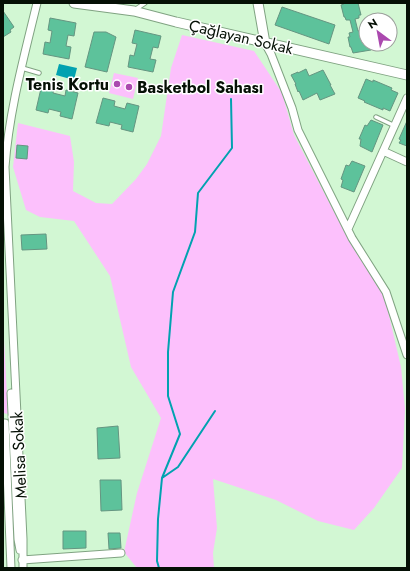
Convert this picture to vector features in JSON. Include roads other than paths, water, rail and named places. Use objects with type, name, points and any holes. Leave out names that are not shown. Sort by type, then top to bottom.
[{"type":"street","name":"Melisa Sokak","points":[[23,568],[23,539],[4,167],[11,119],[38,3]]},
{"type":"street","name":"Çağlayan Sokak","points":[[74,3],[134,11],[407,76]]},
{"type":"street","points":[[258,3],[265,43],[271,54],[292,108],[298,130],[352,238],[386,292],[407,355]]},
{"type":"street","points":[[348,229],[407,98]]},
{"type":"street","points":[[383,151],[407,162]]},
{"type":"street","points":[[3,422],[5,423],[10,568]]},
{"type":"street","points":[[22,560],[121,553]]},
{"type":"lane","points":[[134,11],[145,3]]},
{"type":"lane","points":[[22,68],[39,73]]},
{"type":"lane","points":[[376,117],[395,126]]},
{"type":"water","points":[[59,64],[77,68],[74,80],[56,75]]},
{"type":"waterway","points":[[159,568],[157,561],[158,519],[162,478],[180,434],[168,396],[168,352],[173,292],[195,232],[198,193],[232,148],[231,99]]},
{"type":"waterway","points":[[162,478],[178,467],[215,411]]},
{"type":"place","name":"Tenis Kortu","points":[[117,84]]},
{"type":"place","name":"Basketbol Sahası","points":[[129,87]]}]
